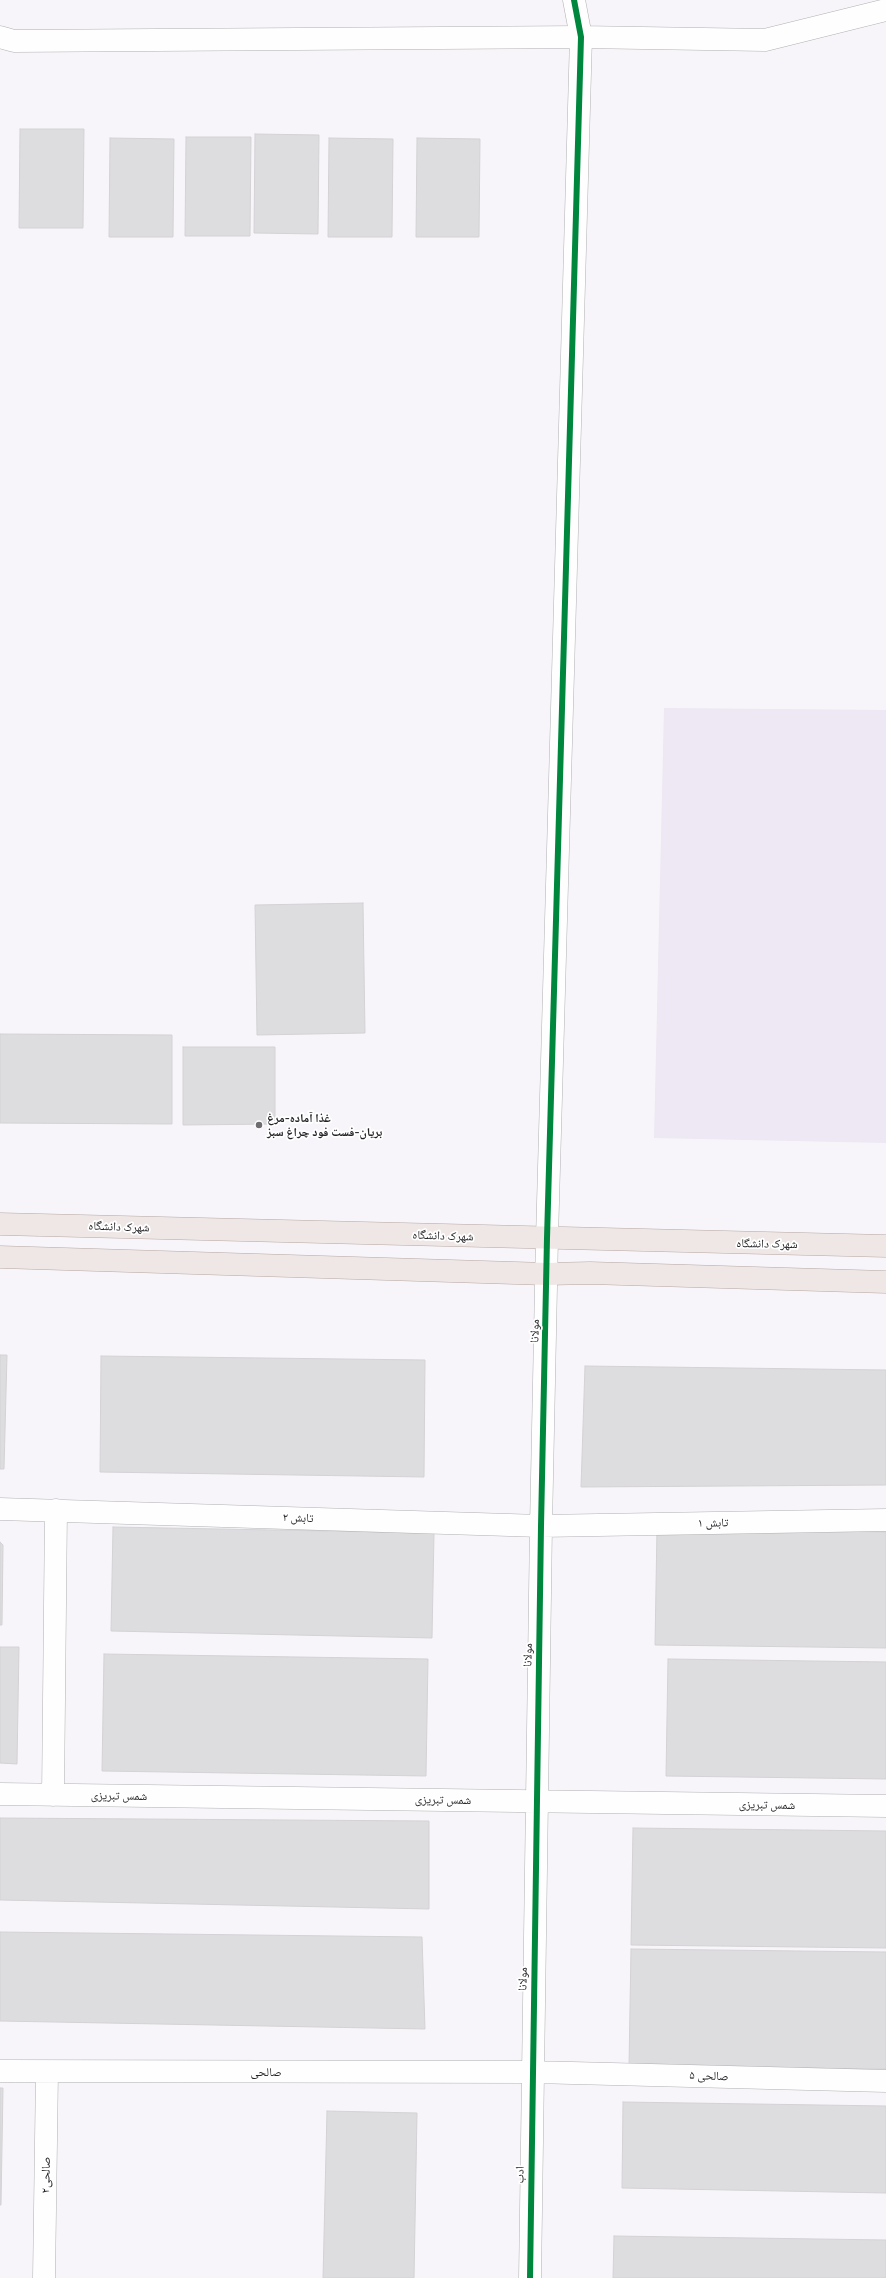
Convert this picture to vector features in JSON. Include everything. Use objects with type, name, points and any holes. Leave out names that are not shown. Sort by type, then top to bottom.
[{"type":"main road","name":"شهرک دانشگاه","points":[[0,1224],[886,1246]]},
{"type":"main road","points":[[0,1257],[547,1274],[590,1273],[886,1282]]},
{"type":"street","name":"مولانا","points":[[533,2072],[547,1238],[581,37],[574,0]]},
{"type":"street","points":[[0,37],[14,41],[581,37],[765,40],[886,10]]},
{"type":"street","name":"تابش ۲","points":[[0,1509],[541,1526]]},
{"type":"street","points":[[53,1795],[56,1510]]},
{"type":"street","name":"تابش ۱","points":[[541,1526],[886,1520]]},
{"type":"street","name":"شمس تبریزی","points":[[0,1794],[886,1806]]},
{"type":"street","name":"صالحی","points":[[0,2071],[533,2072]]},
{"type":"street","name":"صالحی۲","points":[[44,2278],[47,2072]]},
{"type":"street","name":"صالحی ۵","points":[[533,2072],[886,2081]]},
{"type":"street","name":"ادب","points":[[530,2278],[533,2072]]},
{"type":"shaded area","points":[[664,708],[886,710],[886,1143],[654,1138]]},
{"type":"building","points":[[20,129],[84,129],[83,228],[19,228]]},
{"type":"building","points":[[255,134],[319,135],[318,234],[254,233]]},
{"type":"building","points":[[186,137],[251,137],[250,236],[185,236]]},
{"type":"building","points":[[110,138],[174,139],[173,237],[109,237]]},
{"type":"building","points":[[329,138],[393,139],[392,237],[328,237]]},
{"type":"building","points":[[417,138],[480,139],[479,237],[416,237]]},
{"type":"building","points":[[363,903],[365,1033],[257,1035],[255,905]]},
{"type":"building","points":[[0,1034],[172,1035],[172,1124],[0,1123]]},
{"type":"building","points":[[183,1047],[275,1047],[275,1124],[183,1125]]},
{"type":"building","points":[[0,1355],[7,1355],[4,1469],[0,1469]]},
{"type":"building","points":[[101,1356],[425,1360],[424,1477],[100,1472]]},
{"type":"building","points":[[585,1366],[886,1370],[886,1485],[581,1487]]},
{"type":"building","points":[[113,1527],[434,1533],[432,1638],[111,1631]]},
{"type":"building","points":[[657,1528],[886,1532],[886,1648],[655,1645]]},
{"type":"building","points":[[0,1542],[3,1545],[2,1625],[0,1625]]},
{"type":"building","points":[[0,1647],[19,1647],[17,1764],[0,1763]]},
{"type":"building","points":[[104,1654],[428,1659],[426,1776],[102,1771]]},
{"type":"building","points":[[668,1659],[886,1662],[886,1779],[666,1776]]},
{"type":"building","points":[[0,1818],[429,1821],[429,1909],[0,1900]]},
{"type":"building","points":[[633,1828],[886,1831],[886,1948],[631,1945]]},
{"type":"building","points":[[0,1932],[422,1937],[425,2029],[0,2021]]},
{"type":"building","points":[[631,1949],[886,1952],[886,2069],[629,2066]]},
{"type":"building","points":[[0,2088],[3,2088],[1,2205],[0,2205]]},
{"type":"building","points":[[623,2102],[886,2106],[886,2193],[622,2188]]},
{"type":"building","points":[[327,2111],[417,2113],[414,2278],[323,2278]]},
{"type":"building","points":[[614,2236],[886,2240],[886,2278],[613,2278]]},
{"type":"cycle path","points":[[530,2278],[541,1526],[547,1238],[581,37],[574,0]]},
{"type":"place","name":"غذا آماده-مرغ بریان-فست فود چراغ سبز","points":[[259,1125]]}]
